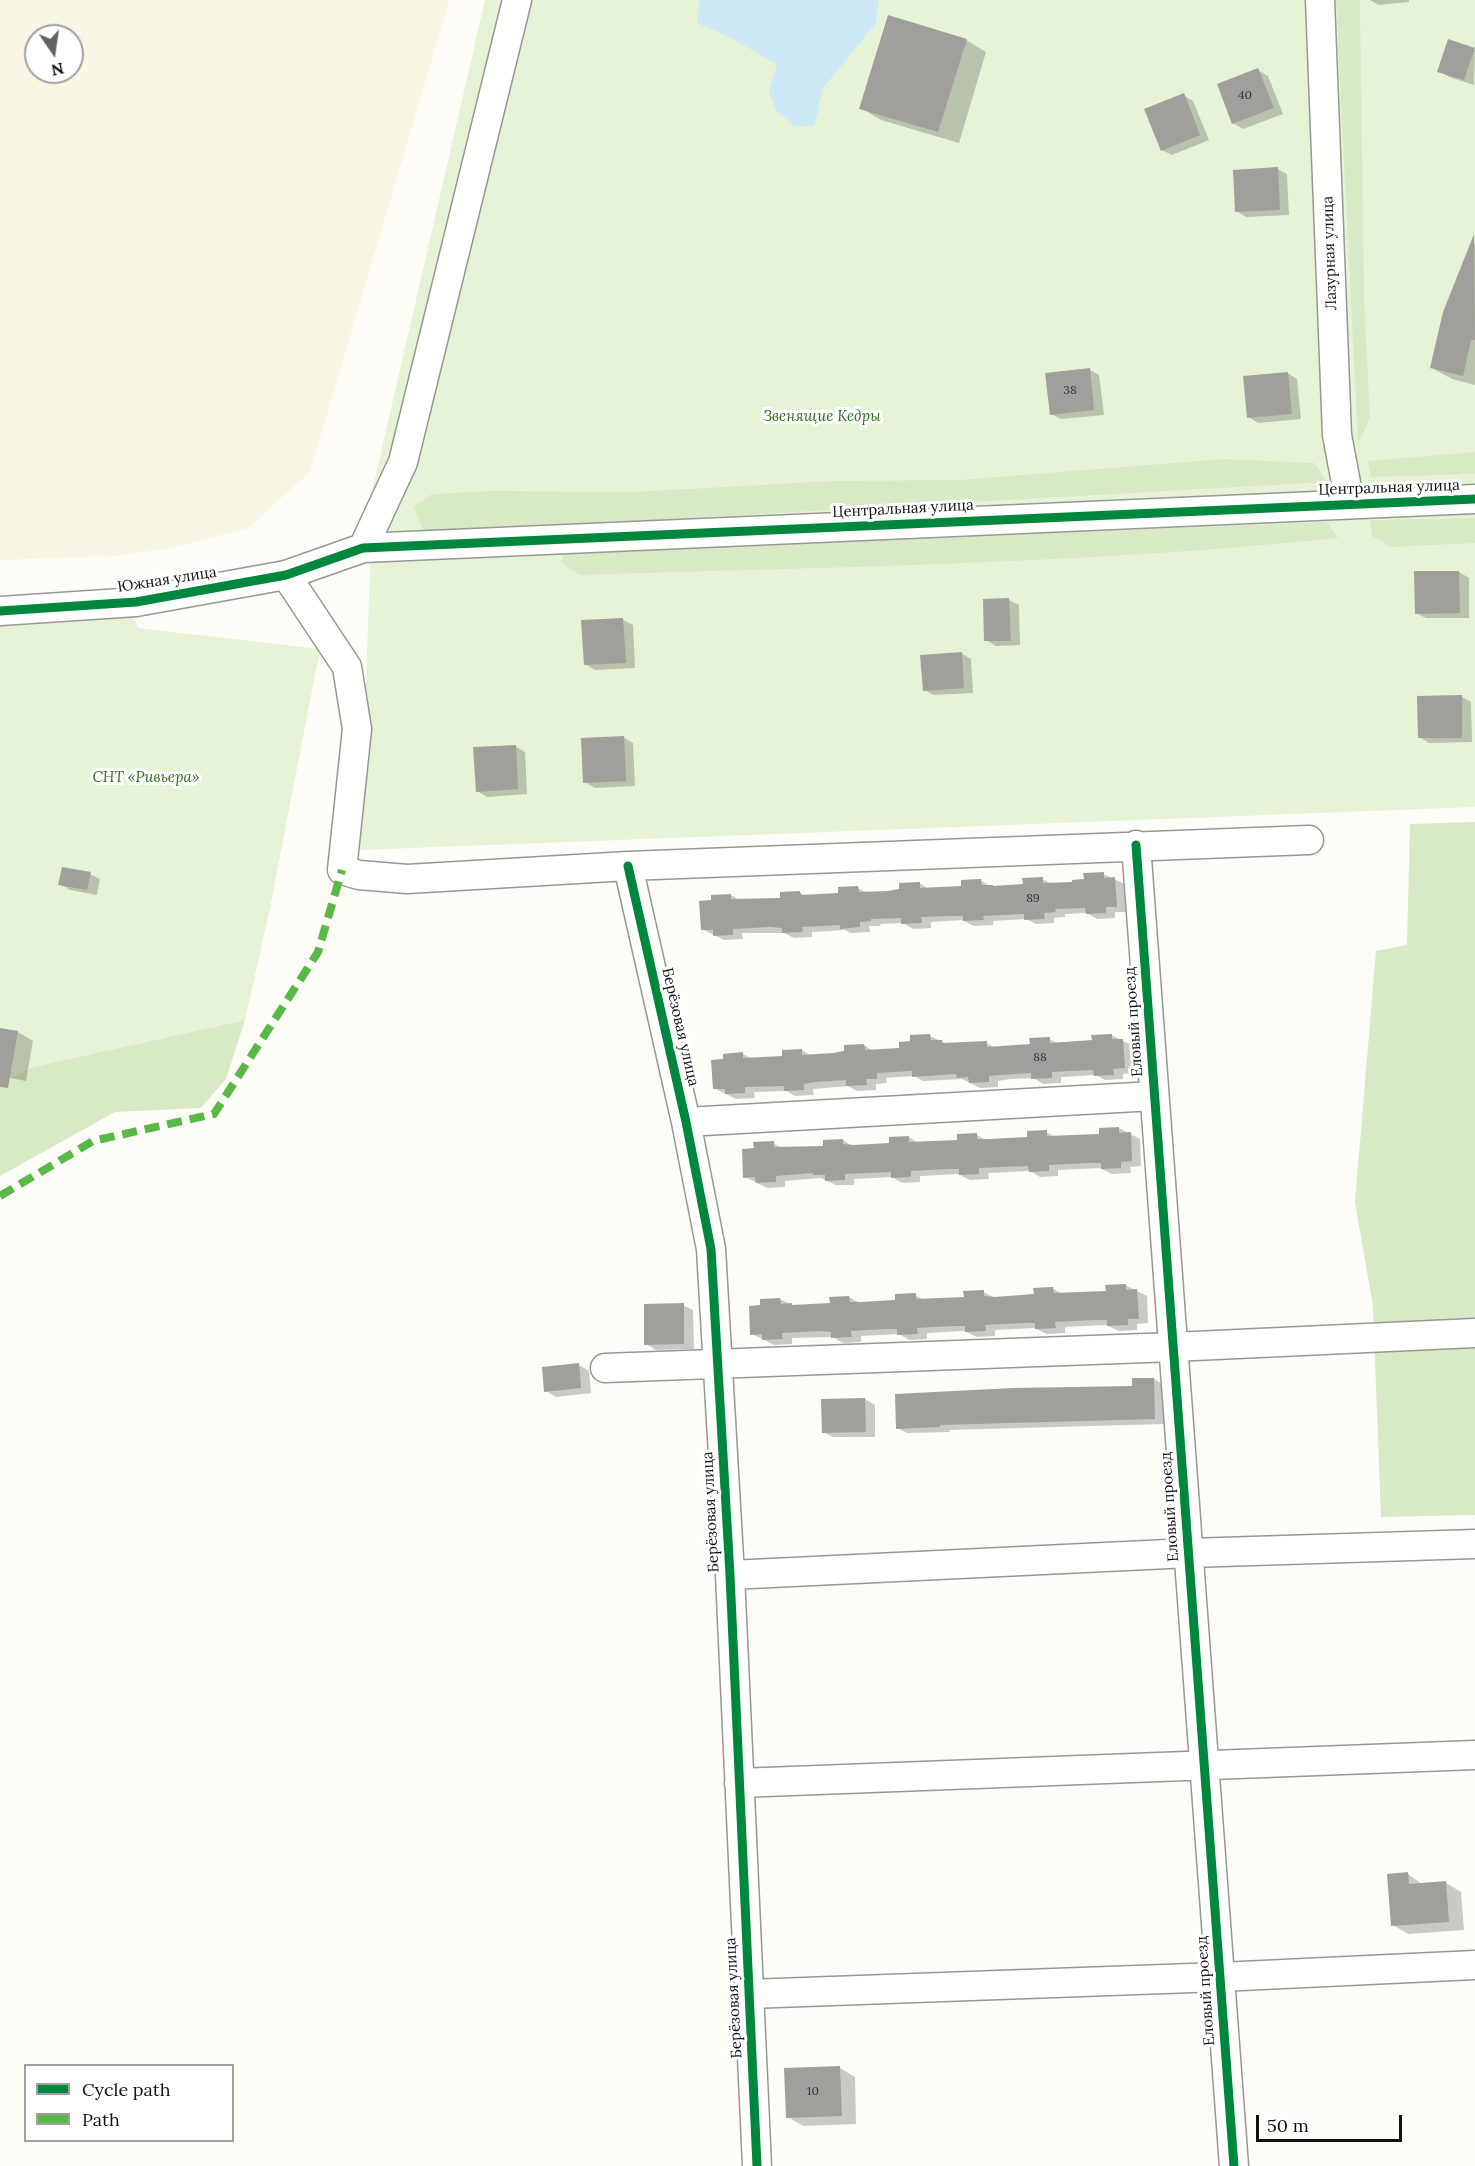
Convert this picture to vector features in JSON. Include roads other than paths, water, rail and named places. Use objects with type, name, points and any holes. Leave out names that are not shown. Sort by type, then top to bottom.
[{"type":"street","points":[[363,548],[403,462],[517,0]]},
{"type":"street","name":"Лазурная улица","points":[[1320,0],[1336,435],[1350,504]]},
{"type":"street","name":"Центральная улица","points":[[334,557],[363,548],[1475,499]]},
{"type":"street","name":"Южная улица","points":[[0,611],[136,602],[286,575],[334,557]]},
{"type":"street","points":[[286,575],[346,667],[357,729],[342,870],[359,875],[407,879],[628,866],[1309,840]]},
{"type":"street","name":"Еловый проезд","points":[[1136,845],[1234,2166]]},
{"type":"street","name":"Берёзовая улица","points":[[628,866],[686,1122],[711,1249],[730,1575],[757,2166]]},
{"type":"street","points":[[686,1122],[1154,1096]]},
{"type":"street","points":[[605,1368],[1173,1347],[1475,1333]]},
{"type":"street","points":[[730,1575],[1189,1554],[1475,1544]]},
{"type":"street","points":[[739,1783],[1475,1755]]},
{"type":"street","points":[[749,1994],[1220,1977],[1475,1965]]},
{"type":"water","points":[[699,0],[879,0],[876,23],[823,88],[814,126],[794,126],[776,110],[769,92],[777,64],[731,38],[697,23]]},
{"type":"park label","name":"Звенящие Кедры","points":[[822,417]]},
{"type":"park label","name":"СНТ «Ривьера»","points":[[146,778]]}]
